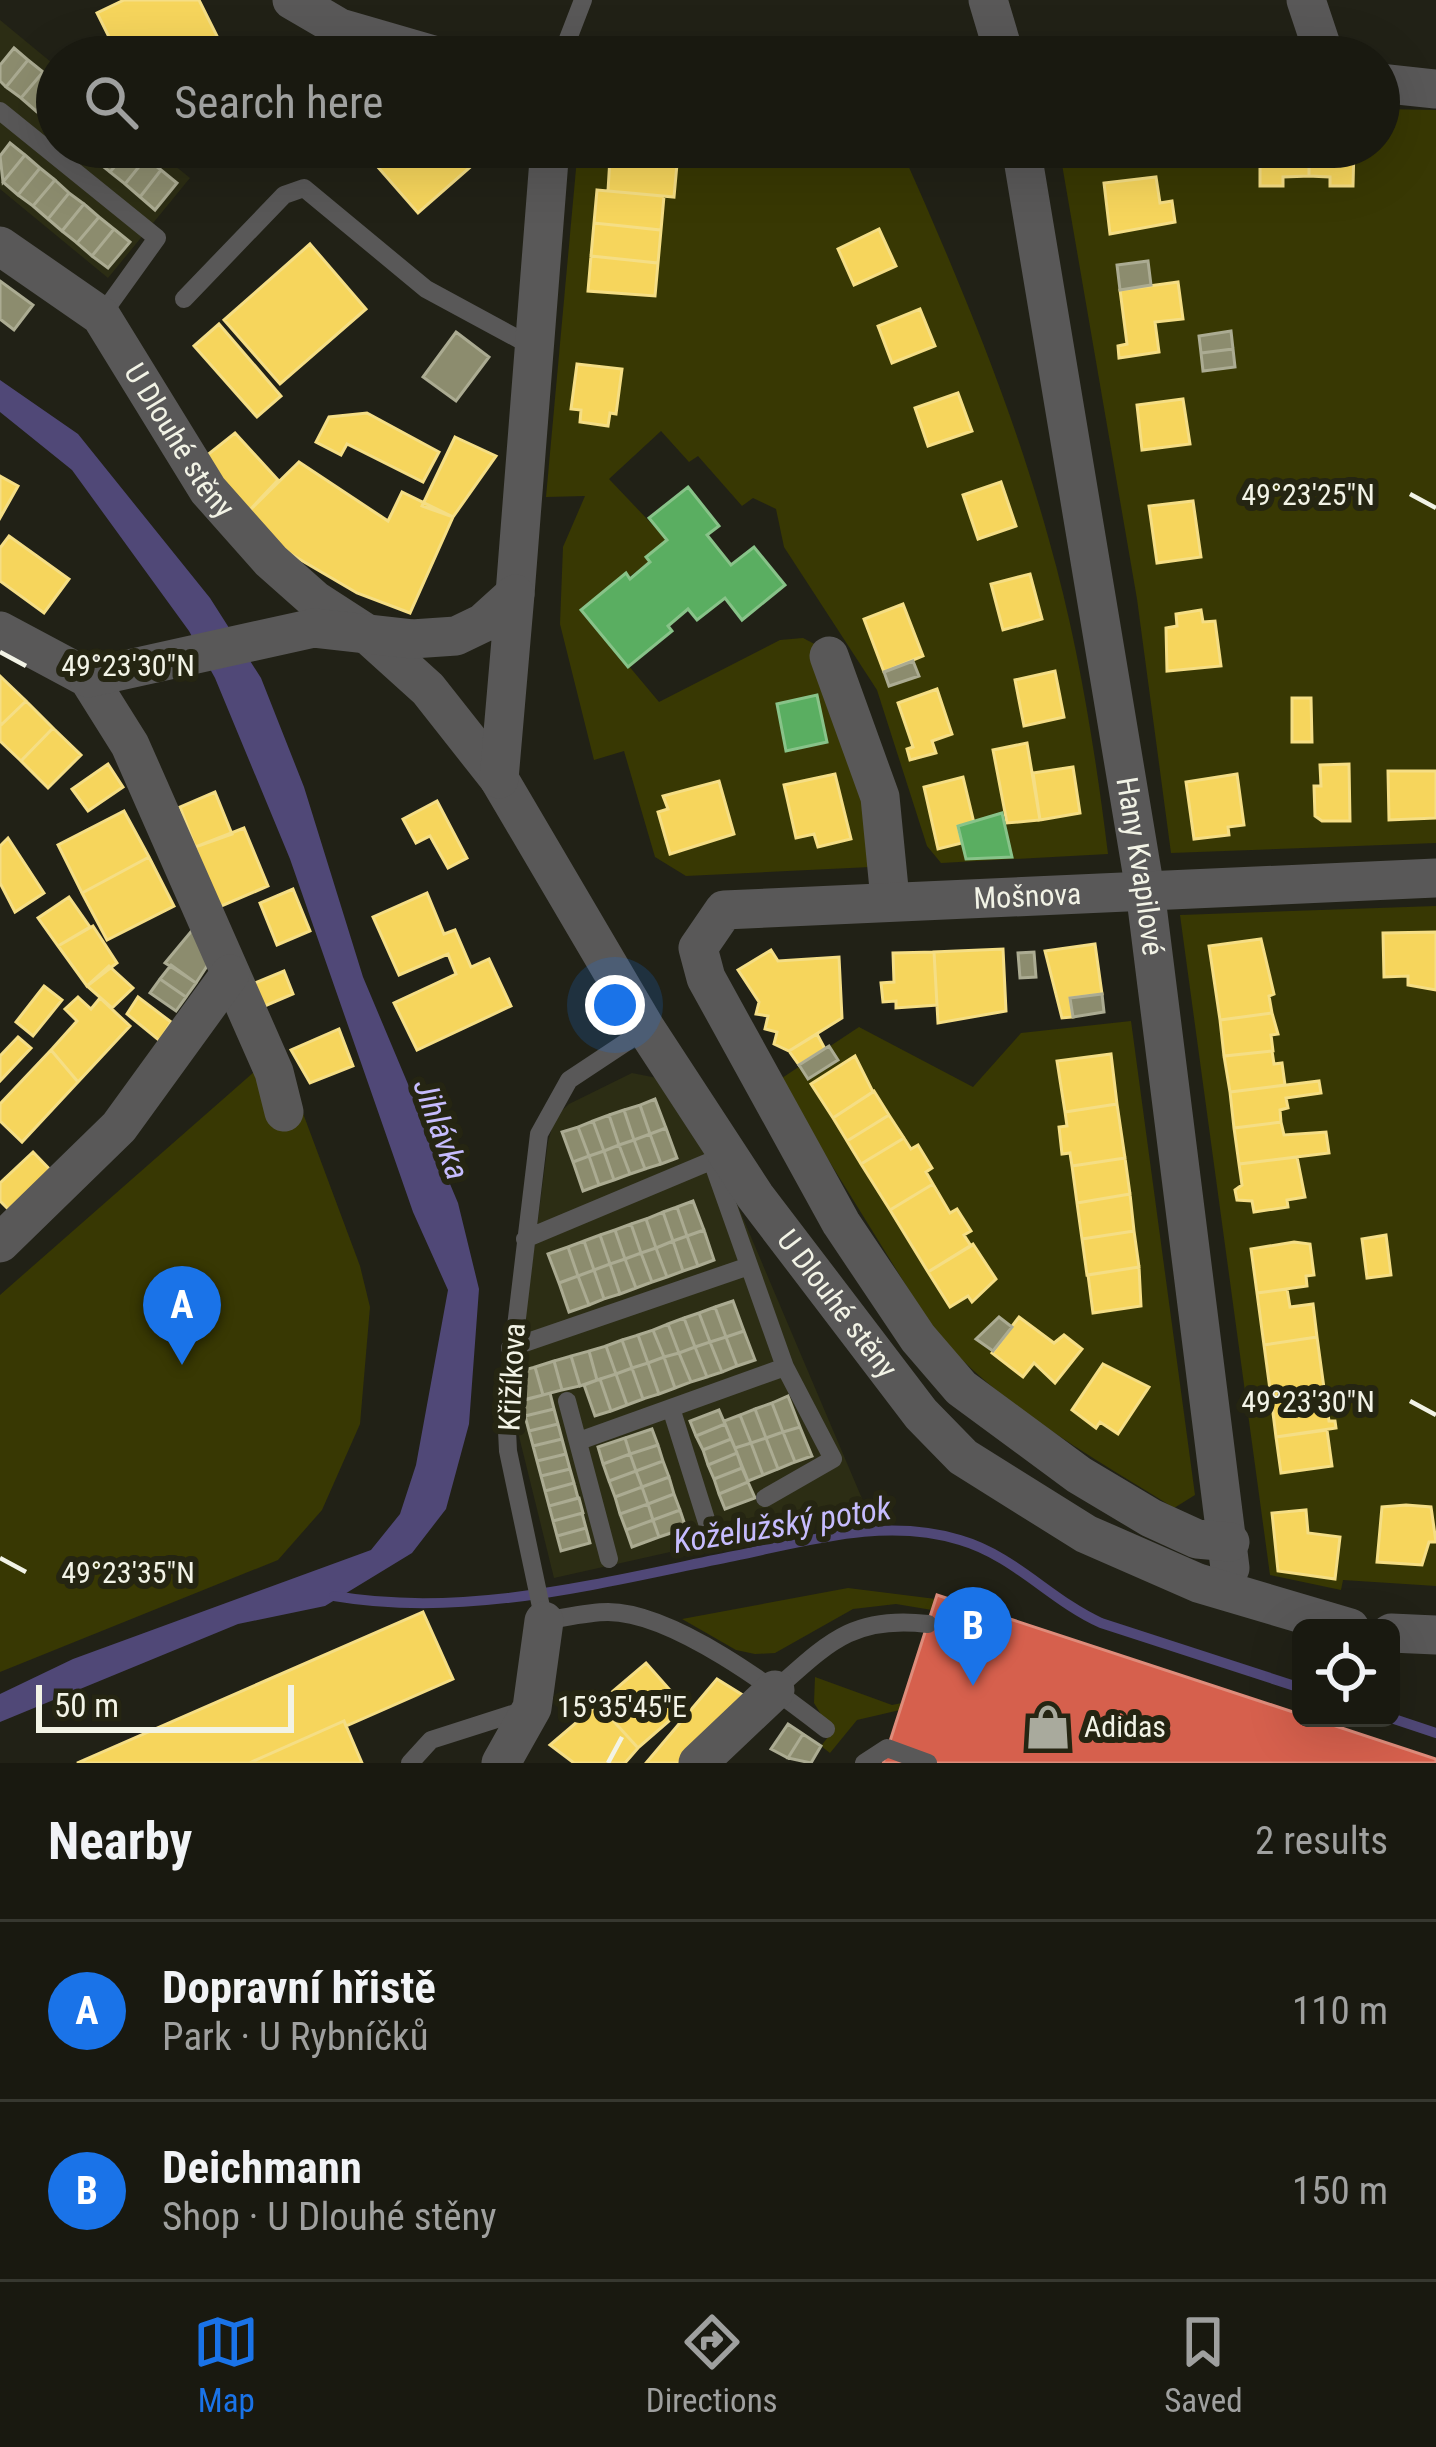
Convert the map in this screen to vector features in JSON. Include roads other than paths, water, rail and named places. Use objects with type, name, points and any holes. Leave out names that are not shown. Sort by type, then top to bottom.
[{"type":"street","points":[[292,0],[340,28],[368,36]]},
{"type":"street","points":[[988,0],[999,36]]},
{"type":"street","points":[[1306,0],[1318,36]]},
{"type":"street","points":[[1400,85],[1436,89]]},
{"type":"street","points":[[499,779],[548,168]]},
{"type":"street","name":"Hany Kvapilové","points":[[1025,168],[1145,890],[1229,1542],[1230,1592]]},
{"type":"street","name":"U Dlouhé stěny","points":[[0,246],[101,316],[208,490],[286,574],[366,633],[428,689],[499,779],[720,1157],[921,1414],[963,1456],[1086,1534],[1230,1592],[1320,1619]]},
{"type":"street","name":"U Dlouhé stěny","points":[[88,678],[261,636],[314,628],[424,640],[456,636],[483,623],[515,594]]},
{"type":"street","points":[[0,631],[88,678],[130,745],[274,1072],[284,1112]]},
{"type":"street","points":[[829,656],[880,797],[890,898]]},
{"type":"street","name":"Mošnova","points":[[704,933],[724,910],[890,898],[1436,878]]},
{"type":"street","name":"U Dlouhé stěny","points":[[704,933],[698,949],[706,978],[842,1222],[918,1338],[962,1388],[1079,1475],[1197,1539],[1229,1542]]},
{"type":"street","points":[[0,1244],[119,1127],[230,974]]},
{"type":"street","name":"Křižíkova","points":[[501,1763],[532,1708],[543,1619]]},
{"type":"street","points":[[1400,1633],[1436,1635]]},
{"type":"street","points":[[698,1763],[775,1690]]},
{"type":"lane","points":[[569,36],[583,0]]},
{"type":"lane","points":[[0,111],[36,140]]},
{"type":"lane","points":[[70,168],[157,238],[101,316]]},
{"type":"lane","points":[[184,298],[284,195],[304,188],[426,289],[535,348]]},
{"type":"lane","name":"Křižíkova","points":[[543,1619],[508,1451],[510,1348],[539,1134],[568,1080],[646,1029]]},
{"type":"lane","points":[[525,1239],[720,1157],[749,1266],[785,1367],[833,1460],[765,1498]]},
{"type":"lane","points":[[510,1348],[749,1266]]},
{"type":"lane","points":[[579,1442],[785,1367]]},
{"type":"lane","points":[[567,1400],[609,1559]]},
{"type":"lane","points":[[671,1408],[710,1532]]},
{"type":"lane","points":[[543,1619],[611,1612],[662,1626],[775,1690],[826,1730]]},
{"type":"lane","points":[[775,1690],[838,1636],[861,1625],[894,1620],[928,1624]]},
{"type":"lane","points":[[410,1763],[431,1740],[532,1708]]},
{"type":"lane","points":[[864,1763],[887,1748],[928,1763]]},
{"type":"waterway","name":"Koželužský potok","points":[[334,1596],[384,1602],[485,1600],[585,1586],[818,1538],[875,1531],[932,1533],[980,1547],[1101,1623],[1292,1685]]},
{"type":"waterway","name":"Koželužský potok","points":[[1400,1721],[1436,1733]]},
{"type":"place","name":"Dopravní hřistě","points":[[182,1365]]},
{"type":"place","name":"Deichmann","points":[[973,1686]]},
{"type":"place","name":"Adidas","points":[[1048,1727]]},
{"type":"water label","name":"Jihlávka","points":[[442,1129]]}]
